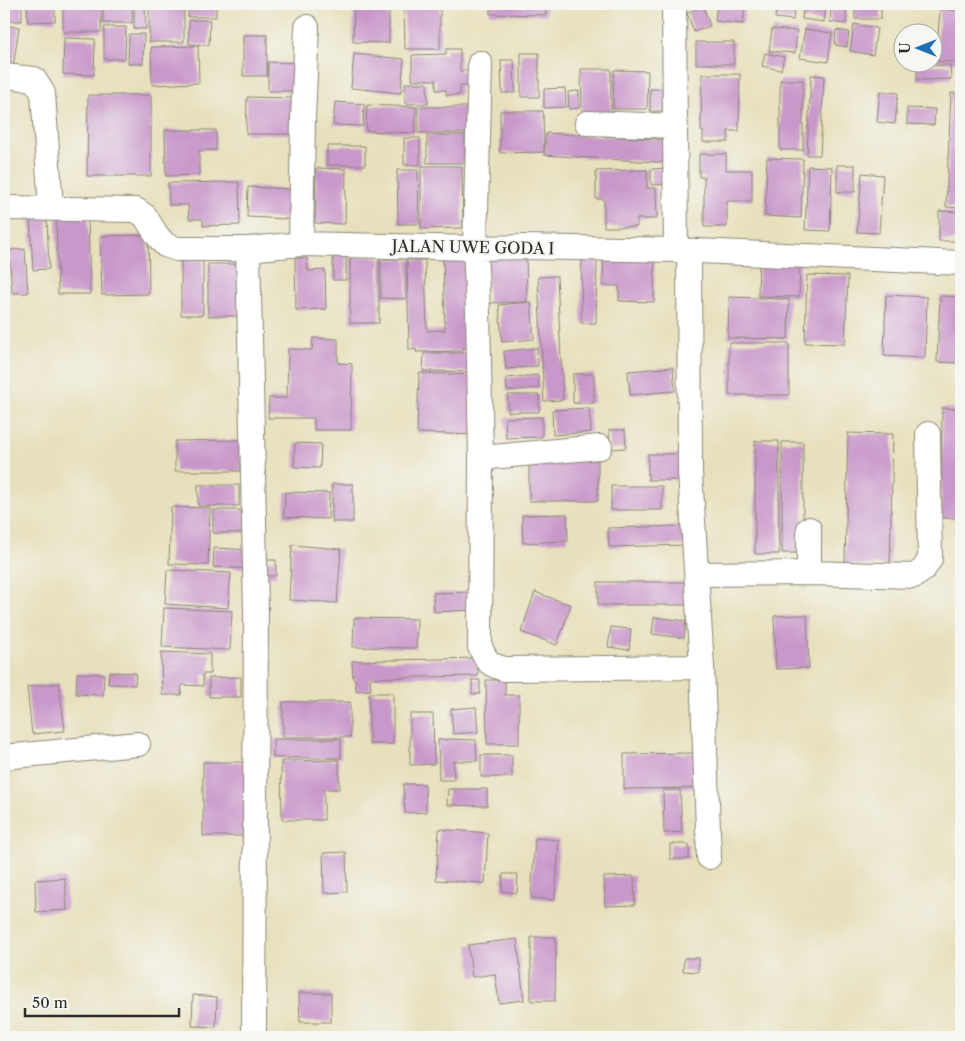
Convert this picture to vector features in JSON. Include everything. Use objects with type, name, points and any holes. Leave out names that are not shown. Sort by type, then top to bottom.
[{"type":"street","points":[[674,4],[676,126],[689,463],[702,667],[709,857]]},
{"type":"street","points":[[301,244],[303,118],[308,27]]},
{"type":"street","points":[[480,63],[475,248],[482,458],[480,647],[485,658],[492,666],[505,669],[702,667]]},
{"type":"street","points":[[4,76],[34,79],[43,93],[51,208]]},
{"type":"street","points":[[587,123],[676,126]]},
{"type":"street","name":"JALAN UWE GODA I","points":[[4,208],[136,210],[145,216],[156,234],[166,245],[177,249],[248,249],[301,244],[682,250],[961,262]]},
{"type":"street","points":[[248,249],[256,611],[254,1037]]},
{"type":"street","points":[[697,574],[809,573],[914,576],[923,570],[930,559],[928,434]]},
{"type":"street","points":[[482,458],[600,446]]},
{"type":"street","points":[[809,573],[810,529]]},
{"type":"street","points":[[4,757],[138,744]]},
{"type":"building","points":[[4,4],[22,4],[22,21],[4,21]]},
{"type":"building","points":[[63,4],[101,4],[101,32],[63,32]]},
{"type":"building","points":[[103,4],[132,4],[132,23],[103,23]]},
{"type":"building","points":[[134,4],[145,4],[146,29],[134,29]]},
{"type":"building","points":[[149,4],[184,4],[184,42],[149,42]]},
{"type":"building","points":[[188,4],[216,4],[216,17],[188,17]]},
{"type":"building","points":[[354,4],[389,5],[389,43],[353,42]]},
{"type":"building","points":[[404,4],[440,4],[440,49],[405,49]]},
{"type":"building","points":[[490,4],[546,4],[546,15],[490,14]]},
{"type":"building","points":[[717,4],[745,4],[743,24],[715,21]]},
{"type":"building","points":[[777,4],[795,4],[793,20],[775,18]]},
{"type":"building","points":[[804,4],[826,4],[824,22],[802,19]]},
{"type":"building","points":[[831,4],[847,4],[846,24],[830,22]]},
{"type":"building","points":[[855,4],[881,4],[881,19],[855,19]]},
{"type":"building","points":[[27,5],[55,5],[55,21],[28,22]]},
{"type":"building","points":[[703,6],[710,26],[694,32],[687,13]]},
{"type":"building","points":[[940,9],[961,11],[961,63],[942,61],[942,22],[939,22]]},
{"type":"building","points":[[189,20],[210,20],[209,45],[189,44]]},
{"type":"building","points":[[854,24],[877,28],[873,55],[850,51]]},
{"type":"building","points":[[4,25],[19,27],[13,68],[4,67]]},
{"type":"building","points":[[104,27],[126,27],[125,59],[104,59]]},
{"type":"building","points":[[772,29],[797,31],[795,53],[769,51]]},
{"type":"building","points":[[805,29],[832,33],[828,62],[800,58]]},
{"type":"building","points":[[836,30],[849,32],[847,47],[835,45]]},
{"type":"building","points":[[129,34],[144,34],[143,64],[128,64]]},
{"type":"building","points":[[243,35],[267,35],[267,76],[243,76]]},
{"type":"building","points":[[64,38],[95,39],[94,75],[63,74]]},
{"type":"building","points":[[696,42],[734,42],[734,64],[696,64]]},
{"type":"building","points":[[198,46],[199,83],[152,85],[151,47]]},
{"type":"building","points":[[446,49],[460,49],[460,71],[469,71],[469,86],[460,86],[460,95],[446,95],[446,90],[436,90],[436,80],[412,80],[412,55],[446,54]]},
{"type":"building","points":[[521,53],[539,53],[539,97],[521,97]]},
{"type":"building","points":[[765,53],[784,57],[781,70],[762,66]]},
{"type":"building","points":[[354,54],[404,59],[401,93],[351,88]]},
{"type":"building","points":[[501,60],[514,60],[515,93],[502,93]]},
{"type":"building","points":[[268,62],[300,63],[300,91],[268,91]]},
{"type":"building","points":[[942,65],[950,65],[951,79],[917,80],[917,72],[942,72]]},
{"type":"building","points":[[581,69],[611,69],[611,113],[582,113]]},
{"type":"building","points":[[614,70],[648,71],[647,109],[613,109]]},
{"type":"building","points":[[702,74],[740,74],[739,131],[728,131],[728,142],[703,142],[703,131],[701,131]]},
{"type":"building","points":[[811,75],[824,76],[820,155],[807,155]]},
{"type":"building","points":[[780,80],[803,80],[803,150],[780,150]]},
{"type":"building","points":[[405,83],[427,83],[428,104],[405,104]]},
{"type":"building","points":[[565,88],[566,107],[544,108],[544,89]]},
{"type":"building","points":[[650,89],[670,89],[670,111],[650,111]]},
{"type":"building","points":[[579,91],[579,108],[569,109],[568,92]]},
{"type":"building","points":[[880,91],[898,93],[895,124],[877,122]]},
{"type":"building","points":[[951,93],[961,93],[961,208],[946,207]]},
{"type":"building","points":[[88,95],[151,95],[151,176],[87,176]]},
{"type":"building","points":[[247,97],[293,98],[292,134],[246,134]]},
{"type":"building","points":[[335,102],[364,104],[363,126],[333,125]]},
{"type":"building","points":[[367,105],[416,107],[415,133],[366,131]]},
{"type":"building","points":[[418,107],[477,107],[477,133],[418,133]]},
{"type":"building","points":[[907,108],[935,109],[934,125],[907,124]]},
{"type":"building","points":[[500,111],[543,111],[544,152],[500,153]]},
{"type":"building","points":[[165,130],[216,130],[216,150],[199,150],[199,175],[166,176]]},
{"type":"building","points":[[546,133],[674,140],[672,163],[544,155]]},
{"type":"building","points":[[427,135],[465,135],[465,163],[427,163]]},
{"type":"building","points":[[4,137],[8,137],[8,181],[4,181]]},
{"type":"building","points":[[404,138],[420,138],[420,165],[404,165]]},
{"type":"building","points":[[327,146],[365,146],[365,165],[327,165]]},
{"type":"building","points":[[699,154],[726,154],[726,170],[752,170],[752,201],[727,201],[727,227],[704,227],[704,177],[699,177]]},
{"type":"building","points":[[767,158],[803,159],[801,218],[765,216]]},
{"type":"building","points":[[837,165],[855,165],[855,192],[837,192]]},
{"type":"building","points":[[421,166],[462,166],[463,228],[421,229]]},
{"type":"building","points":[[808,166],[832,167],[830,231],[805,230]]},
{"type":"building","points":[[316,168],[346,169],[345,224],[315,223]]},
{"type":"building","points":[[670,168],[671,184],[651,185],[651,169]]},
{"type":"building","points":[[397,170],[418,170],[419,224],[398,224]]},
{"type":"building","points":[[647,170],[647,188],[656,188],[657,219],[637,219],[637,227],[604,227],[604,199],[596,199],[596,171]]},
{"type":"building","points":[[862,173],[883,175],[879,233],[857,232]]},
{"type":"building","points":[[239,182],[240,225],[203,226],[203,219],[189,219],[188,205],[169,205],[168,183]]},
{"type":"building","points":[[248,187],[290,189],[289,219],[247,217]]},
{"type":"building","points":[[939,211],[961,212],[961,241],[939,241]]},
{"type":"building","points":[[88,215],[90,294],[58,294],[56,216]]},
{"type":"building","points":[[47,218],[49,269],[33,270],[30,219]]},
{"type":"building","points":[[148,235],[149,294],[102,295],[100,236]]},
{"type":"building","points":[[25,249],[28,293],[12,293],[9,250]]},
{"type":"building","points":[[604,250],[655,251],[654,302],[619,301],[619,286],[603,286]]},
{"type":"building","points":[[487,251],[526,251],[527,302],[488,303]]},
{"type":"building","points":[[333,253],[346,253],[346,280],[333,280]]},
{"type":"building","points":[[443,254],[466,254],[469,348],[463,348],[463,351],[416,352],[416,349],[409,350],[407,260],[425,260],[427,331],[445,330]]},
{"type":"building","points":[[582,256],[597,256],[596,323],[581,323]]},
{"type":"building","points":[[350,257],[379,257],[379,323],[350,323]]},
{"type":"building","points":[[295,258],[307,258],[308,271],[325,270],[326,309],[296,310]]},
{"type":"building","points":[[381,259],[406,259],[406,299],[381,298]]},
{"type":"building","points":[[759,259],[800,260],[799,297],[758,296]]},
{"type":"building","points":[[181,260],[203,260],[203,315],[181,315]]},
{"type":"building","points":[[208,264],[239,264],[239,316],[208,316]]},
{"type":"building","points":[[807,275],[848,276],[845,344],[805,343]]},
{"type":"building","points":[[557,276],[563,400],[544,401],[538,277]]},
{"type":"building","points":[[886,295],[927,297],[925,358],[884,356]]},
{"type":"building","points":[[940,296],[961,297],[961,363],[937,362]]},
{"type":"building","points":[[729,297],[789,299],[788,339],[728,338]]},
{"type":"building","points":[[531,302],[534,339],[502,342],[499,305]]},
{"type":"building","points":[[313,338],[338,339],[338,363],[352,364],[351,430],[314,430],[314,418],[268,418],[269,398],[287,398],[288,349],[312,350]]},
{"type":"building","points":[[729,343],[789,343],[789,395],[729,395]]},
{"type":"building","points":[[537,348],[538,366],[506,369],[504,351]]},
{"type":"building","points":[[424,353],[474,353],[473,372],[423,371]]},
{"type":"building","points":[[673,367],[675,391],[630,395],[628,371]]},
{"type":"building","points":[[419,373],[479,375],[477,435],[417,433]]},
{"type":"building","points":[[573,374],[594,374],[594,403],[573,403]]},
{"type":"building","points":[[538,375],[539,388],[507,391],[506,378]]},
{"type":"building","points":[[508,395],[539,395],[539,412],[508,412]]},
{"type":"building","points":[[589,408],[591,432],[553,435],[552,410]]},
{"type":"building","points":[[942,408],[961,409],[961,518],[941,518]]},
{"type":"building","points":[[542,417],[542,437],[506,438],[505,418]]},
{"type":"building","points":[[609,430],[625,430],[626,448],[610,449]]},
{"type":"building","points":[[848,433],[893,434],[890,565],[845,565]]},
{"type":"building","points":[[241,440],[241,471],[175,471],[175,441]]},
{"type":"building","points":[[755,441],[779,441],[779,554],[755,554]]},
{"type":"building","points":[[782,442],[803,442],[803,553],[782,553]]},
{"type":"building","points":[[295,443],[321,444],[320,468],[294,467]]},
{"type":"building","points":[[648,454],[683,454],[683,480],[648,480]]},
{"type":"building","points":[[529,460],[598,460],[598,501],[529,501]]},
{"type":"building","points":[[332,484],[353,484],[353,522],[332,522]]},
{"type":"building","points":[[198,485],[239,485],[239,506],[198,506]]},
{"type":"building","points":[[611,486],[662,486],[662,510],[611,510]]},
{"type":"building","points":[[285,492],[329,493],[328,519],[284,517]]},
{"type":"building","points":[[171,507],[210,508],[208,565],[169,564]]},
{"type":"building","points":[[213,510],[252,510],[252,533],[213,533]]},
{"type":"building","points":[[567,514],[568,541],[523,543],[522,515]]},
{"type":"building","points":[[686,526],[687,545],[609,547],[608,528]]},
{"type":"building","points":[[292,545],[341,549],[337,603],[289,600]]},
{"type":"building","points":[[214,548],[252,550],[251,569],[213,567]]},
{"type":"building","points":[[261,560],[276,560],[276,576],[261,576]]},
{"type":"building","points":[[167,570],[231,573],[228,608],[165,604]]},
{"type":"building","points":[[598,582],[687,582],[687,605],[598,605]]},
{"type":"building","points":[[471,592],[472,610],[434,612],[433,593]]},
{"type":"building","points":[[535,592],[571,605],[557,645],[521,632]]},
{"type":"building","points":[[164,608],[232,611],[230,650],[162,647]]},
{"type":"building","points":[[807,615],[809,668],[776,669],[774,616]]},
{"type":"building","points":[[654,617],[686,621],[684,638],[652,634]]},
{"type":"building","points":[[354,618],[417,619],[416,648],[353,647]]},
{"type":"building","points":[[611,627],[631,629],[629,650],[608,647]]},
{"type":"building","points":[[161,652],[210,654],[210,674],[203,674],[203,686],[182,685],[181,695],[162,695]]},
{"type":"building","points":[[478,658],[478,676],[370,678],[371,690],[356,691],[355,679],[353,679],[352,661]]},
{"type":"building","points":[[109,672],[136,673],[135,685],[108,684]]},
{"type":"building","points":[[77,673],[104,674],[103,695],[76,694]]},
{"type":"building","points":[[241,677],[241,697],[209,697],[209,678]]},
{"type":"building","points":[[472,680],[480,680],[480,694],[472,694]]},
{"type":"building","points":[[486,680],[505,680],[505,695],[519,695],[519,744],[487,744]]},
{"type":"building","points":[[59,683],[65,731],[32,734],[27,687]]},
{"type":"building","points":[[369,693],[393,693],[393,744],[369,744]]},
{"type":"building","points":[[283,702],[350,702],[350,737],[283,737]]},
{"type":"building","points":[[476,707],[478,732],[453,734],[451,709]]},
{"type":"building","points":[[410,714],[433,714],[434,764],[410,765]]},
{"type":"building","points":[[273,739],[341,739],[341,758],[273,758]]},
{"type":"building","points":[[438,740],[476,740],[477,761],[453,761],[454,780],[439,780]]},
{"type":"building","points":[[696,753],[697,788],[624,789],[624,754]]},
{"type":"building","points":[[481,755],[512,755],[512,777],[481,777]]},
{"type":"building","points":[[339,760],[339,789],[324,789],[324,820],[282,820],[281,761]]},
{"type":"building","points":[[203,762],[247,762],[247,836],[203,836]]},
{"type":"building","points":[[403,784],[425,784],[426,812],[405,813]]},
{"type":"building","points":[[448,789],[487,789],[487,806],[447,805]]},
{"type":"building","points":[[663,790],[680,790],[682,832],[664,833]]},
{"type":"building","points":[[439,829],[488,833],[485,883],[436,880]]},
{"type":"building","points":[[535,838],[559,840],[555,900],[531,898]]},
{"type":"building","points":[[670,844],[689,844],[689,859],[670,859]]},
{"type":"building","points":[[346,852],[347,892],[324,893],[323,853]]},
{"type":"building","points":[[503,874],[518,874],[517,893],[502,891]]},
{"type":"building","points":[[634,876],[635,905],[605,906],[604,877]]},
{"type":"building","points":[[65,878],[67,910],[36,912],[35,880]]},
{"type":"building","points":[[531,937],[556,937],[555,1001],[531,1001]]},
{"type":"building","points":[[517,939],[524,1000],[499,1003],[495,974],[472,977],[468,945]]},
{"type":"building","points":[[684,958],[699,958],[698,972],[683,971]]},
{"type":"building","points":[[299,993],[331,993],[331,1022],[300,1022]]},
{"type":"building","points":[[193,995],[217,997],[216,1027],[192,1026]]}]
